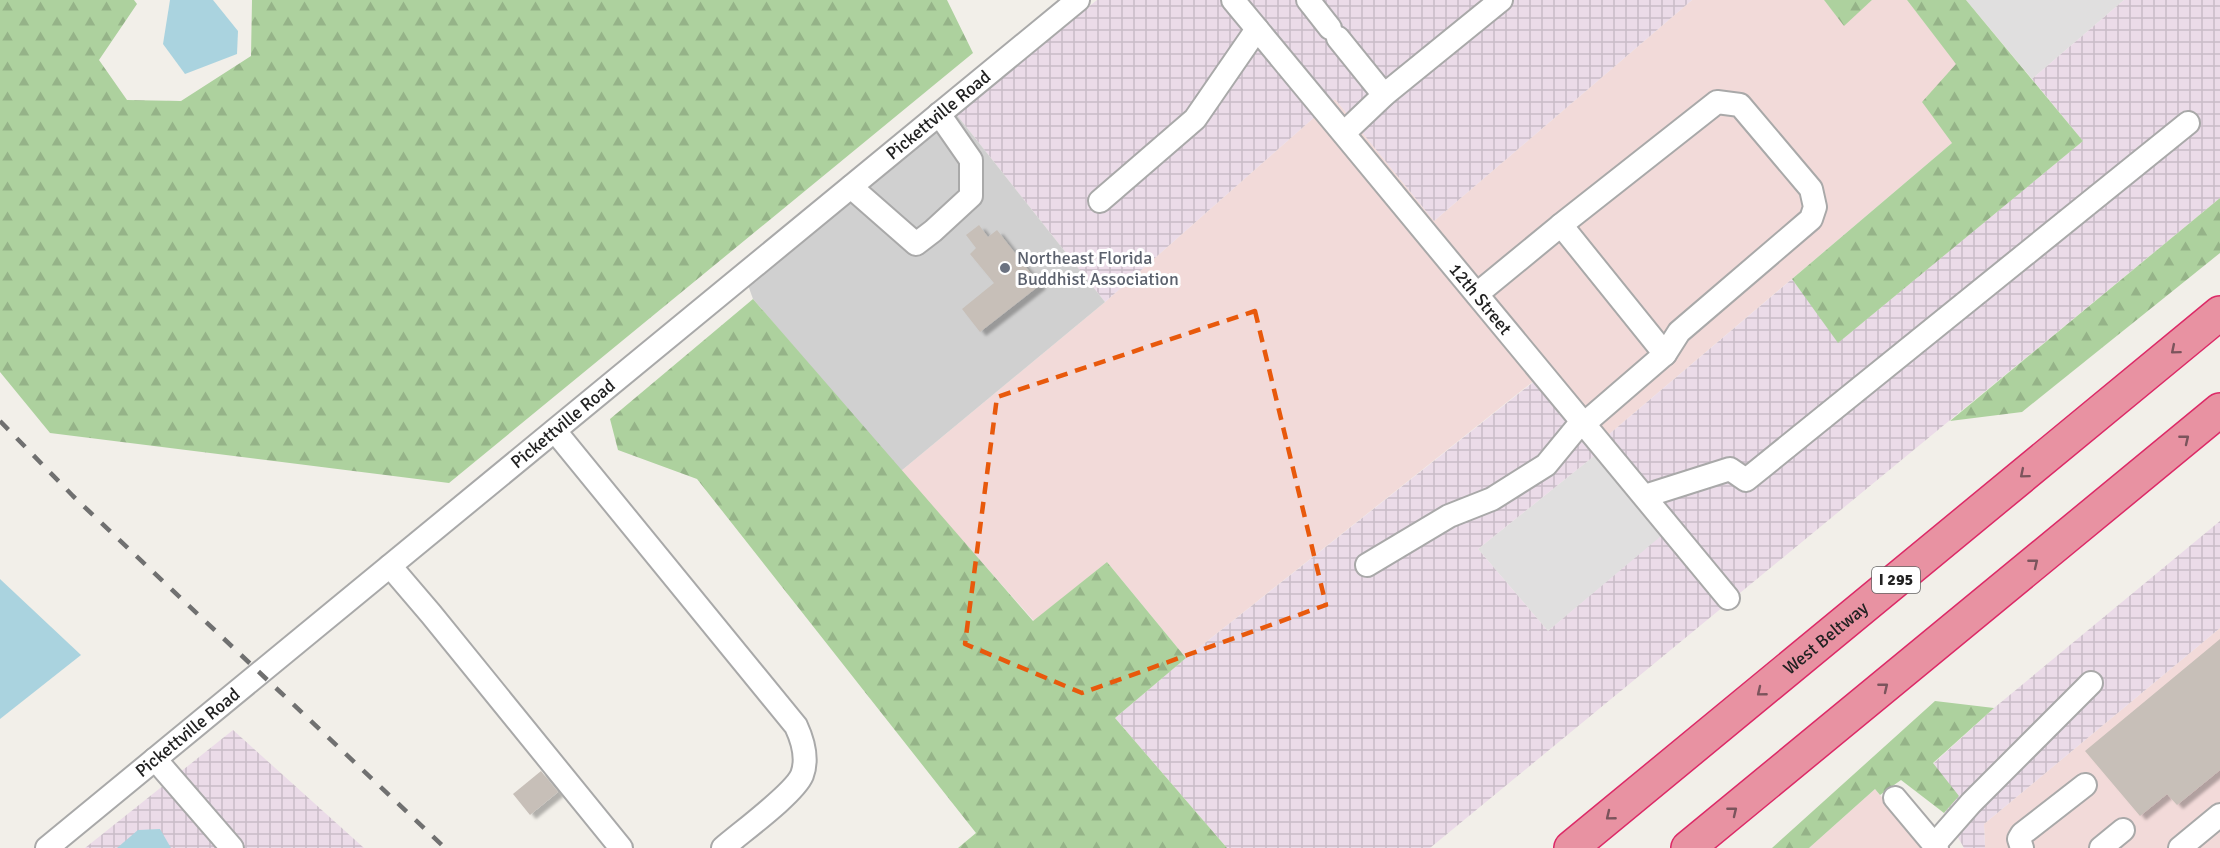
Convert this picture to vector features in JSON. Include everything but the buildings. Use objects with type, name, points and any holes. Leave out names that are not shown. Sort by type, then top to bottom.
[{"type":"highway","name":"West Beltway","points":[[1571,848],[2220,313]]},
{"type":"highway","points":[[1688,848],[2220,410]]},
{"type":"street","name":"Pickettville Road","points":[[47,848],[1077,0]]},
{"type":"street","name":"12th Street","points":[[1233,0],[1646,496],[1728,598]]},
{"type":"street","points":[[1308,0],[1384,95]]},
{"type":"street","points":[[1344,133],[1384,95],[1501,0]]},
{"type":"street","points":[[1100,201],[1195,120],[1257,29]]},
{"type":"street","points":[[1367,565],[1449,516],[1492,499],[1546,465],[1584,422],[1665,354],[1679,332],[1811,219],[1815,207],[1811,189],[1740,105],[1717,102],[1477,294]]},
{"type":"street","points":[[851,187],[916,244],[933,231],[971,196],[971,160],[939,114]]},
{"type":"street","points":[[1646,496],[1730,469],[1746,480],[2188,123]]},
{"type":"street","points":[[1561,225],[1665,354]]},
{"type":"street","points":[[555,430],[796,726],[802,740],[805,760],[802,776],[793,789],[723,848]]},
{"type":"street","points":[[390,566],[621,848]]},
{"type":"street","points":[[1895,798],[1935,847],[1971,803],[2091,683]]},
{"type":"street","points":[[155,759],[232,848]]},
{"type":"street","points":[[2022,848],[2019,839],[2022,834],[2085,785]]},
{"type":"street","points":[[2180,848],[2220,815]]},
{"type":"street","points":[[2101,848],[2123,830]]},
{"type":"highlighted area","points":[[1255,311],[1326,605],[1082,693],[965,644],[997,397]]},
{"type":"shaded area","points":[[1097,0],[1692,0],[1434,221],[1335,99],[1105,302],[956,114]]},
{"type":"shaded area","points":[[1692,0],[1824,0],[1844,25],[1872,0],[1907,0],[1957,64],[1952,143],[1607,436],[1550,368],[1186,658],[1107,562],[1034,621],[901,471],[1105,302],[1335,99],[1434,221]]},
{"type":"shaded area","points":[[1966,0],[2124,0],[2032,79]]},
{"type":"shaded area","points":[[2124,0],[2220,0],[2220,198],[1430,848],[1227,848],[1115,718],[1186,658],[1551,368],[1607,436],[1792,279],[1839,342],[2083,141],[2032,79]],"holes":[[[1599,452],[1667,531],[1548,631],[1478,549]]]},
{"type":"shaded area","points":[[956,114],[1105,302],[901,471],[753,299],[748,285]]},
{"type":"shaded area","points":[[1599,452],[1667,532],[1548,631],[1478,549]]},
{"type":"shaded area","points":[[2220,521],[2220,628],[1984,824],[1985,848],[1964,848],[1944,813],[1958,796],[1933,764],[1994,708]]},
{"type":"shaded area","points":[[2220,628],[2220,848],[1985,848],[1984,824]]},
{"type":"shaded area","points":[[233,730],[364,848],[85,848]]},
{"type":"shaded area","points":[[1875,789],[1924,848],[1809,848]]},
{"type":"green space","points":[[0,0],[134,0],[137,4],[99,60],[127,100],[181,101],[251,56],[252,0],[947,0],[973,53],[449,483],[50,433],[0,372]]},
{"type":"green space","points":[[1824,0],[1872,0],[1844,26]]},
{"type":"green space","points":[[1907,0],[1966,0],[2083,141],[1838,343],[1792,279],[1952,143],[1922,102],[1956,64]]},
{"type":"green space","points":[[2220,198],[2220,253],[2022,412],[1950,421]]},
{"type":"green space","points":[[753,299],[1033,621],[1107,562],[1186,658],[1115,718],[1227,848],[958,848],[976,833],[697,479],[618,450],[610,419]]},
{"type":"green space","points":[[1935,701],[1994,708],[1933,763],[1959,796],[1944,813],[1901,780],[1880,795],[1875,789],[1809,848],[1772,848]]},
{"type":"water","points":[[170,0],[213,0],[238,31],[237,54],[185,74],[163,44]]},
{"type":"water","points":[[0,579],[81,655],[0,719]]},
{"type":"water","points":[[160,829],[171,848],[117,848],[138,830]]},
{"type":"railway","points":[[0,421],[73,496],[445,848]]},
{"type":"place","name":"Northeast Florida Buddhist Association","points":[[1005,268]]}]
